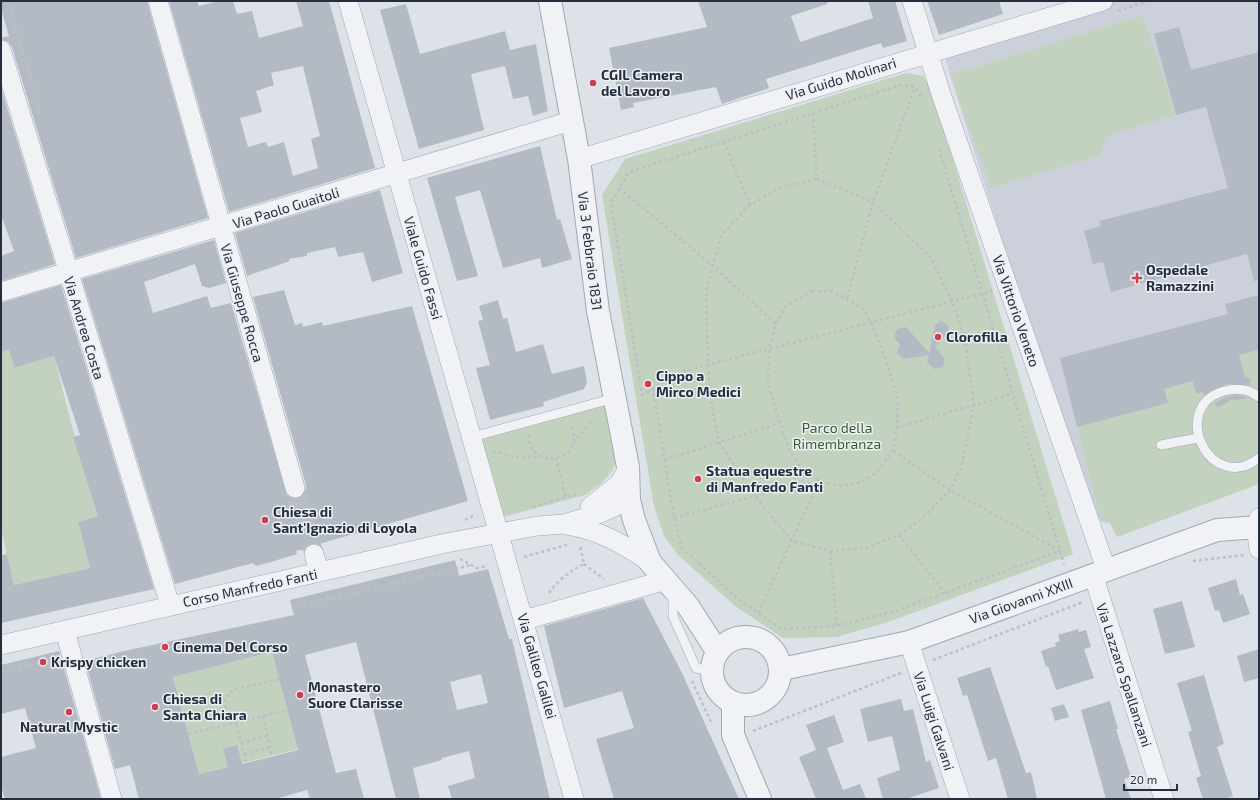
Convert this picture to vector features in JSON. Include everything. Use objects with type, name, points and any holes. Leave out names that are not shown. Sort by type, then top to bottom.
[{"type":"street","name":"Via Giuseppe Rocca","points":[[158,1],[220,228],[295,488]]},
{"type":"street","name":"Viale Guido Fassi","points":[[348,1],[396,174],[500,534]]},
{"type":"street","name":"Via 3 Febbraio 1831","points":[[550,1],[579,159],[609,399],[628,467],[629,500]]},
{"type":"street","name":"Via Vittorio Veneto","points":[[912,1],[928,53],[1008,287],[1099,572]]},
{"type":"street","name":"Via Guido Molinari","points":[[579,159],[928,53],[1076,5],[1103,1]]},
{"type":"street","name":"Via Andrea Costa","points":[[1,50],[170,605]]},
{"type":"street","name":"Via Paolo Guaitoli","points":[[1,292],[220,228],[571,121]]},
{"type":"street","points":[[537,526],[620,483],[628,467]]},
{"type":"street","points":[[584,501],[629,500]]},
{"type":"street","points":[[537,526],[564,524],[601,513],[629,500]]},
{"type":"street","points":[[629,500],[634,520],[650,562]]},
{"type":"street","points":[[564,524],[587,528],[608,536],[650,562],[688,606],[713,659],[717,691],[733,704],[756,705],[775,692],[782,669],[774,648],[755,636],[713,659]]},
{"type":"street","name":"Via Giovanni XXIII","points":[[782,669],[908,642],[1217,530],[1258,524]]},
{"type":"street","points":[[1255,552],[1258,524]]},
{"type":"street","name":"Corso Manfredo Fanti","points":[[1,645],[170,605],[446,543],[537,526]]},
{"type":"street","name":"Via Galileo Galilei","points":[[500,534],[507,561],[532,618],[574,799]]},
{"type":"street","points":[[314,554],[319,572]]},
{"type":"street","name":"Via Lazzaro Spallanzani","points":[[1099,572],[1099,596],[1164,799]]},
{"type":"street","points":[[532,618],[614,594],[670,584]]},
{"type":"street","points":[[65,631],[112,799]]},
{"type":"street","name":"Via Luigi Galvani","points":[[908,642],[960,799]]},
{"type":"street","points":[[733,704],[734,738],[760,799]]},
{"type":"lane","points":[[1259,397],[1245,390],[1232,389],[1219,393],[1208,400],[1200,411],[1197,424],[1198,438],[1203,448],[1210,457],[1220,464],[1243,466],[1259,458]]},
{"type":"lane","points":[[472,437],[609,399]]},
{"type":"lane","points":[[1162,445],[1198,438]]},
{"type":"lane","points":[[670,584],[673,616],[696,668],[713,659]]},
{"type":"path","points":[[924,99],[915,87],[901,85],[628,172],[610,203],[642,395],[680,372],[1008,287]]},
{"type":"path","points":[[847,298],[873,202],[915,87]]},
{"type":"path","points":[[813,113],[817,179]]},
{"type":"path","points":[[724,142],[750,205]]},
{"type":"path","points":[[937,144],[1064,564]]},
{"type":"path","points":[[817,179],[873,202],[931,258],[952,301],[965,339],[974,405],[962,466],[950,490],[924,517],[900,535],[866,548],[830,551],[792,541],[756,496],[719,442],[711,402],[708,365],[706,291],[720,236],[750,205],[782,187],[817,179]]},
{"type":"path","points":[[619,188],[713,266],[776,324]]},
{"type":"path","points":[[812,291],[832,291],[847,298],[862,308],[871,322],[887,363],[898,399],[897,428],[893,451],[876,473],[862,482],[841,486],[819,481],[801,468],[789,450],[779,423],[768,384],[769,349],[776,324],[785,307],[812,291]]},
{"type":"path","points":[[653,388],[674,518],[682,548],[738,599],[781,629],[837,626],[892,612],[1060,551]]},
{"type":"path","points":[[897,428],[1013,394]]},
{"type":"path","points":[[490,450],[514,457],[556,458],[569,451],[609,399]]},
{"type":"path","points":[[556,413],[567,419],[572,424],[574,431],[573,444]]},
{"type":"path","points":[[536,419],[531,425],[528,439],[531,446],[542,457]]},
{"type":"path","points":[[664,460],[779,423]]},
{"type":"path","points":[[893,451],[950,490],[1060,551]]},
{"type":"path","points":[[556,458],[566,498]]},
{"type":"path","points":[[674,518],[819,481]]},
{"type":"path","points":[[758,613],[819,481]]},
{"type":"path","points":[[531,507],[566,498],[584,501]]},
{"type":"path","points":[[900,535],[945,593]]},
{"type":"path","points":[[586,543],[579,542],[584,564],[596,572],[611,586],[614,594]]},
{"type":"path","points":[[459,558],[478,568],[572,544]]},
{"type":"path","points":[[830,551],[837,626]]},
{"type":"path","points":[[1192,562],[1255,552]]},
{"type":"path","points":[[532,618],[555,584],[573,570],[584,564]]},
{"type":"path","points":[[292,609],[471,565]]},
{"type":"path","points":[[734,738],[1099,596]]},
{"type":"path","points":[[1,672],[72,655]]},
{"type":"path","points":[[713,659],[714,728]]},
{"type":"path","points":[[246,762],[236,723],[226,715],[226,698],[234,689],[280,679]]},
{"type":"path","points":[[188,734],[288,710]]},
{"type":"path","points":[[263,716],[272,756]]},
{"type":"path","points":[[242,743],[268,736]]},
{"type":"path","points":[[244,754],[270,747]]},
{"type":"shaded area","name":"Ospedale Ramazzini","points":[[1108,1],[1259,1],[1259,481],[1232,489],[1117,537],[1110,523],[1101,521],[1088,514],[944,55]]},
{"type":"green space","points":[[1142,15],[1176,115],[1106,137],[1099,156],[991,188],[950,75]]},
{"type":"green space","name":"Parco della Rimembranza","points":[[906,73],[923,76],[932,91],[1073,554],[891,621],[837,637],[783,638],[735,606],[678,555],[664,536],[654,506],[602,195],[625,159]]},
{"type":"green space","points":[[9,349],[14,368],[54,356],[83,469],[104,485],[108,513],[78,522],[90,568],[14,585],[1,529],[1,352]]},
{"type":"green space","points":[[1259,350],[1259,484],[1117,537],[1110,523],[1101,521],[1077,427],[1168,403],[1164,389],[1193,381],[1197,394],[1245,377],[1239,355]]},
{"type":"green space","points":[[607,403],[618,456],[612,471],[602,483],[585,495],[499,518],[477,437]]},
{"type":"green space","points":[[272,652],[298,749],[199,774],[173,677]]},
{"type":"building","points":[[1,1],[147,1],[208,218],[76,258],[12,47],[8,42],[1,39],[9,36],[1,8]]},
{"type":"building","points":[[169,1],[197,1],[199,6],[219,1],[233,1],[237,14],[252,11],[259,38],[303,26],[296,1],[329,1],[375,168],[229,212]],"holes":[[[303,66],[320,136],[311,139],[318,168],[293,176],[284,142],[268,147],[266,142],[248,147],[240,118],[262,112],[256,91],[274,85],[271,73]]]},
{"type":"building","points":[[698,1],[827,1],[827,4],[791,16],[800,42],[873,18],[868,1],[895,1],[907,41],[883,48],[881,43],[766,79],[769,88],[722,104],[716,87],[633,103],[634,107],[621,110],[609,48],[707,27]]},
{"type":"building","points":[[927,1],[999,1],[1003,14],[939,35]]},
{"type":"building","points":[[406,4],[420,54],[505,31],[510,50],[536,44],[548,111],[533,116],[528,96],[513,99],[505,66],[471,74],[484,130],[419,149],[380,10]]},
{"type":"building","points":[[1179,27],[1191,70],[1259,52],[1259,280],[1254,281],[1247,254],[1111,292],[1103,262],[1093,264],[1084,231],[1101,226],[1099,221],[1228,188],[1206,107],[1176,115],[1154,34]]},
{"type":"building","points":[[1,88],[55,264],[1,281],[1,256],[14,251],[1,215]]},
{"type":"building","points":[[540,146],[557,220],[560,219],[572,259],[542,268],[540,258],[503,268],[480,190],[455,197],[478,276],[457,281],[427,178]]},
{"type":"building","points":[[380,190],[403,273],[372,282],[363,252],[338,257],[335,247],[307,253],[307,256],[289,259],[290,261],[247,276],[235,233]]},
{"type":"building","points":[[214,240],[226,283],[209,288],[202,286],[195,264],[144,282],[153,313],[207,296],[211,308],[231,303],[287,496],[293,499],[298,498],[306,491],[306,485],[253,297],[284,290],[295,325],[302,323],[303,327],[322,322],[323,326],[412,306],[468,501],[319,544],[311,544],[305,549],[296,551],[297,554],[274,561],[256,566],[253,563],[175,584],[82,279]]},
{"type":"building","points":[[61,285],[154,589],[1,623],[1,555],[7,554],[14,585],[90,568],[78,522],[98,516],[73,437],[80,435],[54,356],[14,368],[9,349],[1,352],[1,303]]},
{"type":"building","points":[[1259,295],[1259,350],[1239,355],[1245,377],[1251,379],[1250,385],[1227,384],[1205,395],[1202,392],[1196,394],[1193,381],[1164,389],[1168,403],[1077,427],[1060,358],[1228,314],[1225,304]]},
{"type":"building","points":[[498,300],[503,319],[507,318],[516,352],[543,344],[552,374],[584,366],[587,382],[584,389],[543,402],[544,406],[490,420],[476,368],[490,365],[478,321],[483,320],[479,306]]},
{"type":"building","points":[[941,321],[948,325],[949,332],[935,347],[945,359],[943,367],[934,369],[927,362],[929,355],[903,359],[897,353],[900,344],[894,338],[897,329],[906,327],[929,353],[935,325]]},
{"type":"building","points":[[1237,395],[1246,397],[1246,399],[1231,400],[1218,408],[1214,403],[1226,397]]},
{"type":"building","points":[[455,560],[459,576],[488,569],[509,639],[512,639],[550,799],[452,799],[448,786],[475,778],[469,751],[413,768],[420,799],[396,799],[356,642],[305,655],[336,773],[356,769],[364,799],[310,799],[307,790],[275,799],[139,799],[130,765],[115,769],[85,661],[124,651],[294,615],[290,600]],"holes":[[[272,652],[298,750],[242,764],[237,745],[223,749],[228,767],[199,774],[173,677]],[[481,674],[488,703],[457,710],[450,682]]]},
{"type":"building","points":[[1236,579],[1240,595],[1243,594],[1250,614],[1223,623],[1219,610],[1215,611],[1208,588]]},
{"type":"building","points":[[643,598],[682,673],[739,799],[614,799],[596,739],[634,728],[622,691],[564,708],[544,626]]},
{"type":"building","points":[[1182,601],[1195,647],[1165,654],[1153,609]]},
{"type":"building","points":[[1078,629],[1079,632],[1086,630],[1091,647],[1084,649],[1094,678],[1056,690],[1041,651],[1056,646],[1055,643],[1060,641],[1058,635]]},
{"type":"building","points":[[1259,649],[1259,678],[1244,682],[1237,656]]},
{"type":"building","points":[[59,651],[101,799],[5,799],[1,786],[1,757],[36,748],[25,708],[1,714],[1,665]]},
{"type":"building","points":[[990,667],[1026,773],[1031,772],[1037,799],[1008,799],[996,758],[988,761],[967,695],[963,696],[957,678]]},
{"type":"building","points":[[1204,675],[1224,744],[1217,747],[1233,796],[1225,799],[1203,799],[1196,778],[1201,776],[1188,732],[1192,731],[1177,683]]},
{"type":"building","points":[[901,699],[904,711],[913,709],[926,762],[930,760],[939,788],[906,799],[883,799],[877,778],[900,770],[892,736],[868,742],[860,709]]},
{"type":"building","points":[[1110,701],[1118,729],[1116,729],[1131,777],[1124,779],[1131,799],[1106,799],[1081,710]]},
{"type":"building","points":[[1064,704],[1069,717],[1055,721],[1051,708]]},
{"type":"building","points":[[834,715],[844,742],[827,748],[843,790],[860,784],[866,799],[816,799],[799,757],[816,750],[806,725]]},
{"type":"tunnel","points":[[295,488],[314,554]]},
{"type":"place","name":"CGIL Camera del Lavoro","points":[[593,83]]},
{"type":"place","name":"Ospedale Ramazzini","points":[[1137,278]]},
{"type":"place","name":"Clorofilla","points":[[938,337]]},
{"type":"place","name":"Cippo a Mirco Medici","points":[[648,384]]},
{"type":"place","name":"Statua equestre di Manfredo Fanti","points":[[698,479]]},
{"type":"place","name":"Chiesa di Sant'Ignazio di Loyola","points":[[265,520]]},
{"type":"place","name":"Cinema Del Corso","points":[[165,647]]},
{"type":"place","name":"Krispy chicken","points":[[43,662]]},
{"type":"place","name":"Monastero Suore Clarisse","points":[[300,695]]},
{"type":"place","name":"Chiesa di Santa Chiara","points":[[155,707]]},
{"type":"place","name":"Natural Mystic","points":[[69,712]]}]
